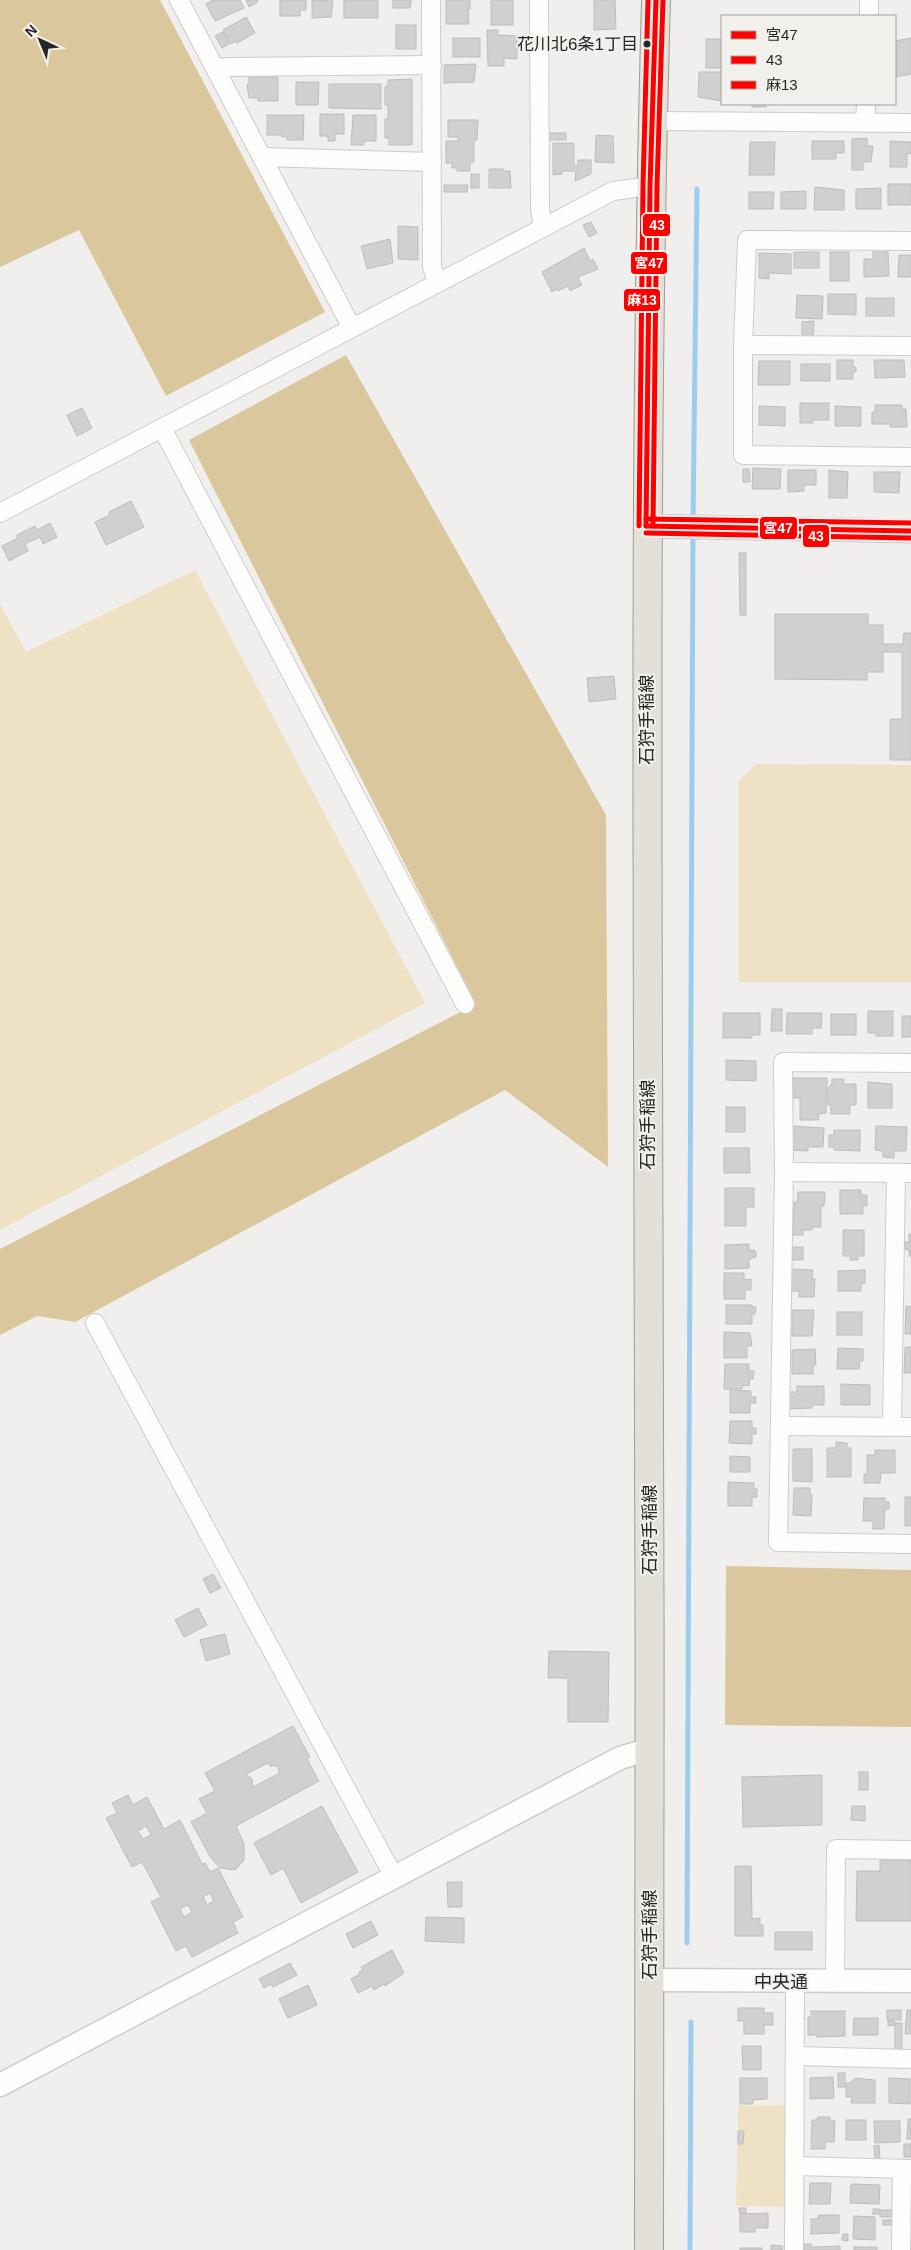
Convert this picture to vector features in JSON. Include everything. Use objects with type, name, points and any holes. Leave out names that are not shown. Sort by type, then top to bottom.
[{"type":"main road","name":"石狩手稲線","points":[[649,2250],[650,1749],[646,526],[650,186],[656,0]]},
{"type":"street","points":[[179,0],[352,328]]},
{"type":"street","points":[[431,0],[432,267],[437,283]]},
{"type":"street","points":[[540,0],[540,209],[543,227]]},
{"type":"street","points":[[869,0],[869,15]]},
{"type":"street","points":[[215,68],[228,66],[432,65]]},
{"type":"street","points":[[865,123],[866,105]]},
{"type":"street","points":[[652,121],[911,123]]},
{"type":"street","points":[[262,157],[432,162]]},
{"type":"street","points":[[0,513],[613,191],[650,186]]},
{"type":"street","points":[[911,241],[747,240],[743,345],[743,455],[911,457]]},
{"type":"street","points":[[743,345],[911,346]]},
{"type":"street","points":[[162,428],[465,1004]]},
{"type":"street","points":[[646,526],[911,531]]},
{"type":"street","points":[[911,1063],[783,1062],[784,1172],[778,1542],[911,1544]]},
{"type":"street","points":[[784,1172],[904,1173],[892,1427]]},
{"type":"street","points":[[95,1323],[394,1877]]},
{"type":"street","points":[[780,1426],[911,1427]]},
{"type":"street","points":[[0,2086],[620,1758],[650,1749]]},
{"type":"street","points":[[835,1982],[836,1849],[911,1850]]},
{"type":"street","name":"中央通","points":[[650,1980],[911,1982]]},
{"type":"street","points":[[794,2250],[795,1982]]},
{"type":"street","points":[[796,2056],[911,2059]]},
{"type":"street","points":[[795,2166],[906,2169],[901,2250]]},
{"type":"shaded area","points":[[0,0],[160,0],[325,312],[166,396],[79,230],[0,267]]},
{"type":"shaded area","points":[[346,355],[606,815],[608,1167],[505,1090],[75,1322],[37,1316],[0,1335],[0,1249],[476,1004],[189,440]]},
{"type":"shaded area","points":[[195,570],[425,1003],[0,1230],[0,604],[26,652]]},
{"type":"shaded area","points":[[756,764],[911,765],[911,982],[739,982],[738,781]]},
{"type":"shaded area","points":[[726,1566],[911,1570],[911,1727],[725,1725]]},
{"type":"shaded area","points":[[787,2105],[787,2207],[736,2206],[738,2106]]},
{"type":"building","points":[[213,0],[240,0],[244,8],[215,21],[206,4]]},
{"type":"building","points":[[246,0],[257,0],[258,2],[249,7]]},
{"type":"building","points":[[280,0],[306,0],[306,10],[300,10],[300,16],[280,16]]},
{"type":"building","points":[[312,0],[333,1],[331,17],[312,18]]},
{"type":"building","points":[[344,0],[378,0],[378,18],[344,18]]},
{"type":"building","points":[[393,0],[411,0],[410,8],[393,8]]},
{"type":"building","points":[[446,0],[470,0],[470,9],[468,9],[469,24],[446,24]]},
{"type":"building","points":[[491,0],[513,0],[513,25],[491,25]]},
{"type":"building","points":[[594,0],[615,0],[616,29],[594,30]]},
{"type":"building","points":[[246,17],[255,33],[237,43],[236,41],[231,44],[223,30]]},
{"type":"building","points":[[396,25],[416,25],[416,49],[396,49]]},
{"type":"building","points":[[487,30],[498,30],[498,35],[517,36],[517,59],[504,58],[504,66],[488,66]]},
{"type":"building","points":[[223,32],[229,44],[222,48],[215,36]]},
{"type":"building","points":[[453,38],[480,38],[480,57],[453,57]]},
{"type":"building","points":[[911,38],[911,74],[896,77],[896,41]]},
{"type":"building","points":[[706,39],[721,39],[721,68],[706,68]]},
{"type":"building","points":[[476,64],[474,82],[444,83],[444,65]]},
{"type":"building","points":[[699,72],[721,72],[721,101],[698,97]]},
{"type":"building","points":[[249,77],[278,77],[278,101],[258,101],[258,98],[249,98],[247,84],[249,84]]},
{"type":"building","points":[[412,79],[412,145],[389,145],[389,138],[385,138],[385,119],[388,119],[388,105],[385,105],[385,86],[388,86],[388,80]]},
{"type":"building","points":[[296,82],[319,82],[318,105],[296,105]]},
{"type":"building","points":[[329,84],[381,84],[381,109],[329,108]]},
{"type":"building","points":[[752,105],[766,105],[766,107],[752,107]]},
{"type":"building","points":[[320,114],[344,114],[344,134],[335,134],[335,141],[328,141],[328,136],[320,136]]},
{"type":"building","points":[[267,115],[304,115],[303,140],[287,140],[287,137],[282,137],[282,135],[267,135]]},
{"type":"building","points":[[353,115],[376,115],[376,141],[364,141],[364,145],[351,145]]},
{"type":"building","points":[[448,120],[478,120],[477,140],[474,140],[474,162],[470,162],[470,171],[457,171],[457,168],[452,168],[452,163],[446,163],[446,141],[458,141],[458,137],[448,137]]},
{"type":"building","points":[[550,133],[566,133],[566,140],[550,140]]},
{"type":"building","points":[[596,135],[613,136],[614,163],[595,162]]},
{"type":"building","points":[[867,138],[867,146],[873,146],[871,162],[863,162],[863,170],[852,170],[852,139]]},
{"type":"building","points":[[812,141],[844,141],[844,153],[836,153],[836,159],[812,159]]},
{"type":"building","points":[[890,141],[911,142],[911,154],[907,153],[907,167],[890,167]]},
{"type":"building","points":[[750,142],[775,142],[774,175],[749,175]]},
{"type":"building","points":[[553,143],[574,143],[574,166],[578,166],[578,160],[591,160],[591,174],[575,181],[576,171],[562,171],[562,174],[553,175]]},
{"type":"building","points":[[489,169],[510,171],[511,188],[489,188]]},
{"type":"building","points":[[471,174],[479,174],[479,188],[471,188]]},
{"type":"building","points":[[888,184],[911,184],[911,205],[888,205]]},
{"type":"building","points":[[444,185],[468,185],[467,192],[444,192]]},
{"type":"building","points":[[815,187],[844,190],[844,210],[814,210]]},
{"type":"building","points":[[881,188],[881,209],[856,209],[856,189]]},
{"type":"building","points":[[806,191],[806,209],[781,209],[781,192]]},
{"type":"building","points":[[749,192],[774,192],[773,209],[749,209]]},
{"type":"building","points":[[591,222],[597,233],[589,237],[583,225]]},
{"type":"building","points":[[398,226],[418,227],[418,260],[398,259]]},
{"type":"building","points":[[390,239],[393,263],[367,269],[361,246]]},
{"type":"building","points":[[584,248],[590,261],[593,259],[598,269],[578,277],[582,285],[570,291],[568,286],[552,292],[542,272]]},
{"type":"building","points":[[794,252],[819,252],[819,268],[794,268]]},
{"type":"building","points":[[830,252],[849,252],[849,281],[830,281]]},
{"type":"building","points":[[873,252],[888,252],[889,276],[864,277],[864,259],[873,259]]},
{"type":"building","points":[[759,253],[791,254],[791,274],[769,273],[769,279],[759,278]]},
{"type":"building","points":[[899,255],[911,255],[911,277],[898,277]]},
{"type":"building","points":[[828,294],[856,294],[856,315],[828,314]]},
{"type":"building","points":[[797,295],[823,296],[822,319],[796,318]]},
{"type":"building","points":[[866,298],[894,298],[894,316],[866,316]]},
{"type":"building","points":[[814,321],[813,337],[802,337],[802,322]]},
{"type":"building","points":[[837,360],[853,360],[853,367],[856,367],[856,372],[853,372],[853,379],[837,379]]},
{"type":"building","points":[[874,360],[904,360],[905,377],[875,378]]},
{"type":"building","points":[[759,361],[790,361],[790,385],[758,385]]},
{"type":"building","points":[[801,364],[830,364],[830,381],[801,381]]},
{"type":"building","points":[[800,403],[829,403],[829,420],[813,420],[813,423],[800,423]]},
{"type":"building","points":[[875,405],[902,405],[902,409],[906,409],[907,427],[890,427],[890,424],[872,424],[872,412],[875,412]]},
{"type":"building","points":[[759,406],[785,407],[785,426],[759,425]]},
{"type":"building","points":[[835,406],[861,407],[861,426],[835,426]]},
{"type":"building","points":[[82,408],[92,428],[77,436],[67,415]]},
{"type":"building","points":[[753,468],[781,469],[780,489],[752,489]]},
{"type":"building","points":[[743,469],[749,469],[750,482],[743,482]]},
{"type":"building","points":[[788,470],[816,470],[816,485],[804,485],[804,491],[788,492]]},
{"type":"building","points":[[829,470],[848,472],[847,498],[829,498]]},
{"type":"building","points":[[874,472],[900,472],[899,493],[874,492]]},
{"type":"building","points":[[131,501],[144,527],[106,545],[95,522],[110,515],[109,512]]},
{"type":"building","points":[[50,523],[57,537],[43,544],[40,537],[25,544],[28,551],[9,561],[2,546],[18,538],[17,535],[35,526],[37,530]]},
{"type":"building","points":[[739,553],[746,553],[746,615],[740,615]]},
{"type":"building","points":[[775,614],[868,614],[868,625],[883,625],[883,644],[903,644],[904,633],[911,633],[911,760],[890,760],[890,719],[902,719],[902,652],[883,652],[883,672],[867,672],[867,680],[775,679]]},
{"type":"building","points":[[614,676],[616,699],[589,702],[587,678]]},
{"type":"building","points":[[772,1009],[782,1009],[782,1031],[771,1031]]},
{"type":"building","points":[[868,1011],[893,1011],[893,1036],[876,1036],[876,1033],[868,1033]]},
{"type":"building","points":[[723,1013],[760,1013],[760,1035],[752,1035],[752,1038],[723,1038]]},
{"type":"building","points":[[787,1013],[822,1013],[821,1028],[812,1028],[812,1034],[786,1034]]},
{"type":"building","points":[[831,1014],[856,1014],[856,1035],[831,1035]]},
{"type":"building","points":[[902,1016],[911,1016],[911,1037],[902,1037]]},
{"type":"building","points":[[726,1060],[756,1061],[756,1081],[726,1080]]},
{"type":"building","points":[[793,1078],[827,1078],[826,1113],[819,1114],[818,1120],[800,1120],[800,1098],[793,1098]]},
{"type":"building","points":[[832,1079],[844,1079],[843,1084],[856,1084],[856,1105],[850,1105],[850,1114],[831,1114],[831,1105],[828,1105],[828,1088],[832,1084]]},
{"type":"building","points":[[868,1082],[892,1084],[892,1108],[868,1108]]},
{"type":"building","points":[[726,1107],[745,1107],[745,1132],[726,1132]]},
{"type":"building","points":[[791,1126],[824,1128],[823,1147],[808,1147],[808,1151],[790,1150]]},
{"type":"building","points":[[876,1126],[907,1127],[906,1151],[894,1151],[894,1158],[883,1157],[883,1151],[875,1150]]},
{"type":"building","points":[[834,1130],[860,1130],[860,1151],[834,1150],[834,1147],[829,1147],[829,1135],[834,1135]]},
{"type":"building","points":[[724,1148],[749,1148],[750,1173],[724,1173]]},
{"type":"building","points":[[725,1188],[754,1188],[754,1207],[746,1207],[746,1226],[725,1226]]},
{"type":"building","points":[[840,1190],[861,1190],[861,1195],[867,1195],[867,1206],[863,1206],[863,1214],[840,1214]]},
{"type":"building","points":[[798,1192],[825,1192],[824,1206],[821,1206],[821,1227],[803,1230],[803,1235],[793,1235],[794,1202],[797,1202]]},
{"type":"building","points":[[843,1230],[864,1230],[864,1256],[858,1256],[858,1260],[850,1260],[850,1256],[843,1256]]},
{"type":"building","points":[[909,1234],[911,1234],[911,1256],[909,1256],[909,1250],[905,1249],[905,1242],[909,1242]]},
{"type":"building","points":[[749,1244],[749,1250],[756,1252],[756,1257],[749,1259],[749,1268],[725,1269],[725,1245]]},
{"type":"building","points":[[790,1247],[803,1247],[803,1260],[789,1260]]},
{"type":"building","points":[[790,1269],[813,1270],[812,1279],[815,1279],[814,1297],[799,1297],[799,1291],[789,1291]]},
{"type":"building","points":[[865,1270],[865,1283],[861,1284],[861,1291],[838,1291],[838,1271]]},
{"type":"building","points":[[724,1273],[744,1273],[744,1280],[751,1279],[751,1290],[745,1290],[745,1299],[724,1299]]},
{"type":"building","points":[[726,1305],[752,1305],[752,1307],[756,1307],[755,1314],[752,1314],[752,1324],[726,1324]]},
{"type":"building","points":[[906,1306],[911,1307],[911,1334],[905,1334]]},
{"type":"building","points":[[792,1310],[814,1310],[812,1336],[792,1336]]},
{"type":"building","points":[[837,1312],[862,1312],[862,1335],[837,1335]]},
{"type":"building","points":[[724,1332],[750,1333],[752,1346],[747,1346],[747,1358],[724,1358]]},
{"type":"building","points":[[905,1347],[911,1347],[911,1373],[904,1373]]},
{"type":"building","points":[[838,1348],[863,1349],[863,1361],[860,1361],[859,1369],[837,1369]]},
{"type":"building","points":[[815,1349],[816,1365],[813,1365],[813,1374],[792,1374],[792,1350]]},
{"type":"building","points":[[725,1364],[749,1364],[749,1371],[754,1371],[753,1379],[750,1378],[749,1386],[743,1385],[742,1389],[724,1389]]},
{"type":"building","points":[[841,1384],[870,1385],[870,1405],[841,1405]]},
{"type":"building","points":[[797,1386],[824,1386],[824,1405],[812,1405],[812,1408],[788,1409],[788,1392],[797,1392]]},
{"type":"building","points":[[730,1390],[751,1391],[751,1397],[756,1397],[756,1403],[750,1403],[750,1413],[730,1413]]},
{"type":"building","points":[[730,1421],[752,1421],[752,1428],[756,1428],[756,1434],[752,1434],[752,1444],[729,1443]]},
{"type":"building","points":[[836,1442],[847,1443],[847,1448],[851,1448],[851,1477],[827,1477],[827,1448],[836,1448]]},
{"type":"building","points":[[793,1449],[812,1449],[812,1482],[793,1481]]},
{"type":"building","points":[[875,1450],[895,1450],[895,1473],[881,1473],[880,1483],[864,1483],[864,1474],[867,1474],[867,1455],[875,1455]]},
{"type":"building","points":[[730,1456],[750,1457],[750,1472],[730,1472]]},
{"type":"building","points":[[728,1482],[754,1483],[754,1489],[757,1489],[757,1497],[752,1497],[752,1506],[728,1506]]},
{"type":"building","points":[[794,1488],[810,1488],[810,1495],[812,1495],[811,1516],[793,1515]]},
{"type":"building","points":[[905,1497],[911,1497],[911,1526],[905,1526]]},
{"type":"building","points":[[864,1498],[885,1498],[885,1502],[889,1502],[889,1509],[885,1509],[884,1529],[873,1529],[873,1521],[863,1521]]},
{"type":"building","points":[[213,1574],[221,1588],[210,1593],[203,1579]]},
{"type":"building","points":[[198,1608],[207,1625],[184,1637],[175,1620]]},
{"type":"building","points":[[225,1634],[230,1654],[206,1661],[200,1640]]},
{"type":"building","points":[[549,1651],[609,1652],[608,1722],[568,1722],[568,1678],[548,1678]]},
{"type":"building","points":[[293,1726],[310,1757],[307,1759],[319,1781],[236,1826],[244,1844],[244,1860],[235,1870],[220,1868],[211,1858],[191,1822],[207,1813],[199,1799],[215,1791],[205,1773]],"holes":[[[268,1763],[270,1766],[277,1766],[280,1773],[253,1787],[252,1779],[246,1774]]]},
{"type":"building","points":[[859,1772],[868,1772],[868,1790],[859,1790]]},
{"type":"building","points":[[822,1775],[822,1825],[743,1827],[742,1777]]},
{"type":"building","points":[[128,1795],[133,1805],[147,1797],[164,1829],[180,1820],[202,1864],[205,1863],[210,1872],[218,1868],[243,1917],[233,1922],[238,1933],[192,1957],[186,1946],[176,1951],[151,1902],[161,1897],[142,1862],[132,1867],[106,1818],[117,1813],[112,1803]],"holes":[[[146,1826],[151,1835],[143,1839],[138,1831]],[[210,1893],[214,1901],[207,1905],[203,1897]],[[188,1905],[192,1912],[184,1917],[180,1909]]]},
{"type":"building","points":[[322,1806],[358,1872],[301,1903],[283,1868],[271,1875],[254,1843]]},
{"type":"building","points":[[852,1806],[865,1806],[865,1821],[851,1820]]},
{"type":"building","points":[[880,1860],[911,1860],[911,1921],[856,1921],[857,1871],[880,1871]]},
{"type":"building","points":[[735,1866],[751,1866],[752,1919],[760,1918],[760,1925],[763,1925],[763,1936],[735,1936]]},
{"type":"building","points":[[447,1882],[462,1882],[462,1907],[448,1907]]},
{"type":"building","points":[[426,1917],[464,1918],[464,1943],[425,1941]]},
{"type":"building","points":[[371,1921],[378,1935],[353,1948],[346,1934]]},
{"type":"building","points":[[775,1932],[812,1932],[812,1950],[775,1950]]},
{"type":"building","points":[[392,1950],[404,1973],[385,1986],[384,1984],[374,1990],[372,1986],[358,1993],[351,1979],[360,1974],[359,1972],[363,1970],[361,1967]]},
{"type":"building","points":[[290,1963],[297,1975],[273,1987],[271,1984],[264,1988],[259,1979]]},
{"type":"building","points":[[308,1985],[317,2005],[288,2018],[279,1999]]},
{"type":"building","points":[[738,2008],[764,2008],[764,2013],[773,2013],[773,2025],[764,2025],[764,2034],[744,2034],[744,2021],[738,2021]]},
{"type":"building","points":[[887,2010],[901,2010],[901,2020],[887,2020]]},
{"type":"building","points":[[907,2010],[911,2010],[911,2034],[905,2034]]},
{"type":"building","points":[[811,2011],[845,2011],[845,2036],[817,2037],[817,2035],[808,2035],[808,2017],[811,2017]]},
{"type":"building","points":[[854,2018],[878,2018],[878,2035],[853,2035]]},
{"type":"building","points":[[888,2021],[894,2021],[894,2025],[888,2026]]},
{"type":"building","points":[[895,2023],[902,2023],[902,2051],[895,2051]]},
{"type":"building","points":[[742,2046],[761,2046],[761,2070],[743,2070]]},
{"type":"building","points":[[838,2073],[845,2073],[845,2087],[838,2087]]},
{"type":"building","points":[[833,2077],[834,2098],[810,2099],[810,2078]]},
{"type":"building","points":[[740,2078],[767,2078],[767,2099],[753,2100],[753,2104],[740,2104]]},
{"type":"building","points":[[855,2078],[875,2080],[875,2103],[851,2103],[852,2097],[846,2097],[846,2083],[852,2083],[852,2080],[855,2080]]},
{"type":"building","points":[[889,2078],[910,2079],[910,2104],[889,2103]]},
{"type":"building","points":[[818,2117],[830,2117],[830,2120],[835,2121],[834,2142],[825,2142],[825,2149],[811,2149],[812,2120],[817,2120]]},
{"type":"building","points":[[908,2119],[911,2119],[911,2139],[907,2139]]},
{"type":"building","points":[[846,2120],[866,2120],[866,2140],[846,2140]]},
{"type":"building","points":[[874,2121],[900,2121],[900,2142],[875,2143]]},
{"type":"building","points":[[738,2131],[744,2131],[743,2144],[738,2144]]},
{"type":"building","points":[[904,2144],[911,2144],[911,2157],[904,2157]]},
{"type":"building","points":[[879,2145],[880,2159],[875,2159],[874,2146]]},
{"type":"building","points":[[810,2183],[831,2183],[830,2204],[809,2204]]},
{"type":"building","points":[[851,2184],[880,2185],[879,2204],[850,2203]]},
{"type":"building","points":[[739,2208],[746,2208],[746,2213],[739,2213]]},
{"type":"building","points":[[873,2209],[879,2209],[879,2214],[873,2214]]},
{"type":"building","points":[[880,2210],[892,2210],[892,2217],[880,2217]]},
{"type":"building","points":[[768,2213],[768,2228],[755,2228],[755,2232],[740,2232],[740,2214]]},
{"type":"building","points":[[818,2215],[839,2215],[839,2233],[811,2234],[811,2219],[818,2219]]},
{"type":"building","points":[[854,2216],[875,2217],[875,2240],[853,2239]]},
{"type":"building","points":[[883,2220],[892,2220],[892,2225],[883,2225]]},
{"type":"building","points":[[843,2234],[848,2234],[848,2241],[842,2240]]},
{"type":"building","points":[[804,2244],[811,2244],[811,2247],[840,2246],[840,2250],[804,2250]]},
{"type":"building","points":[[771,2245],[783,2246],[782,2250],[771,2250]]},
{"type":"building","points":[[854,2247],[877,2247],[877,2250],[854,2250]]},
{"type":"building","points":[[740,2248],[762,2248],[762,2250],[740,2250]]},
{"type":"waterway","points":[[693,522],[697,189]]},
{"type":"waterway","points":[[687,1943],[693,533]]},
{"type":"waterway","points":[[690,2250],[691,2022]]},
{"type":"transit line","name":"麻13","points":[[639,526],[643,186],[648,0]]},
{"type":"transit line","name":"宮47","points":[[646,526],[650,186],[656,0]]},
{"type":"transit line","name":"43","points":[[653,526],[657,186],[663,0]]},
{"type":"transit line","name":"麻13","points":[[646,519],[911,523]]},
{"type":"transit line","name":"宮47","points":[[646,526],[911,531]]},
{"type":"transit line","name":"43","points":[[646,533],[911,538]]},
{"type":"place","name":"花川北6条1丁目","points":[[647,44]]}]
